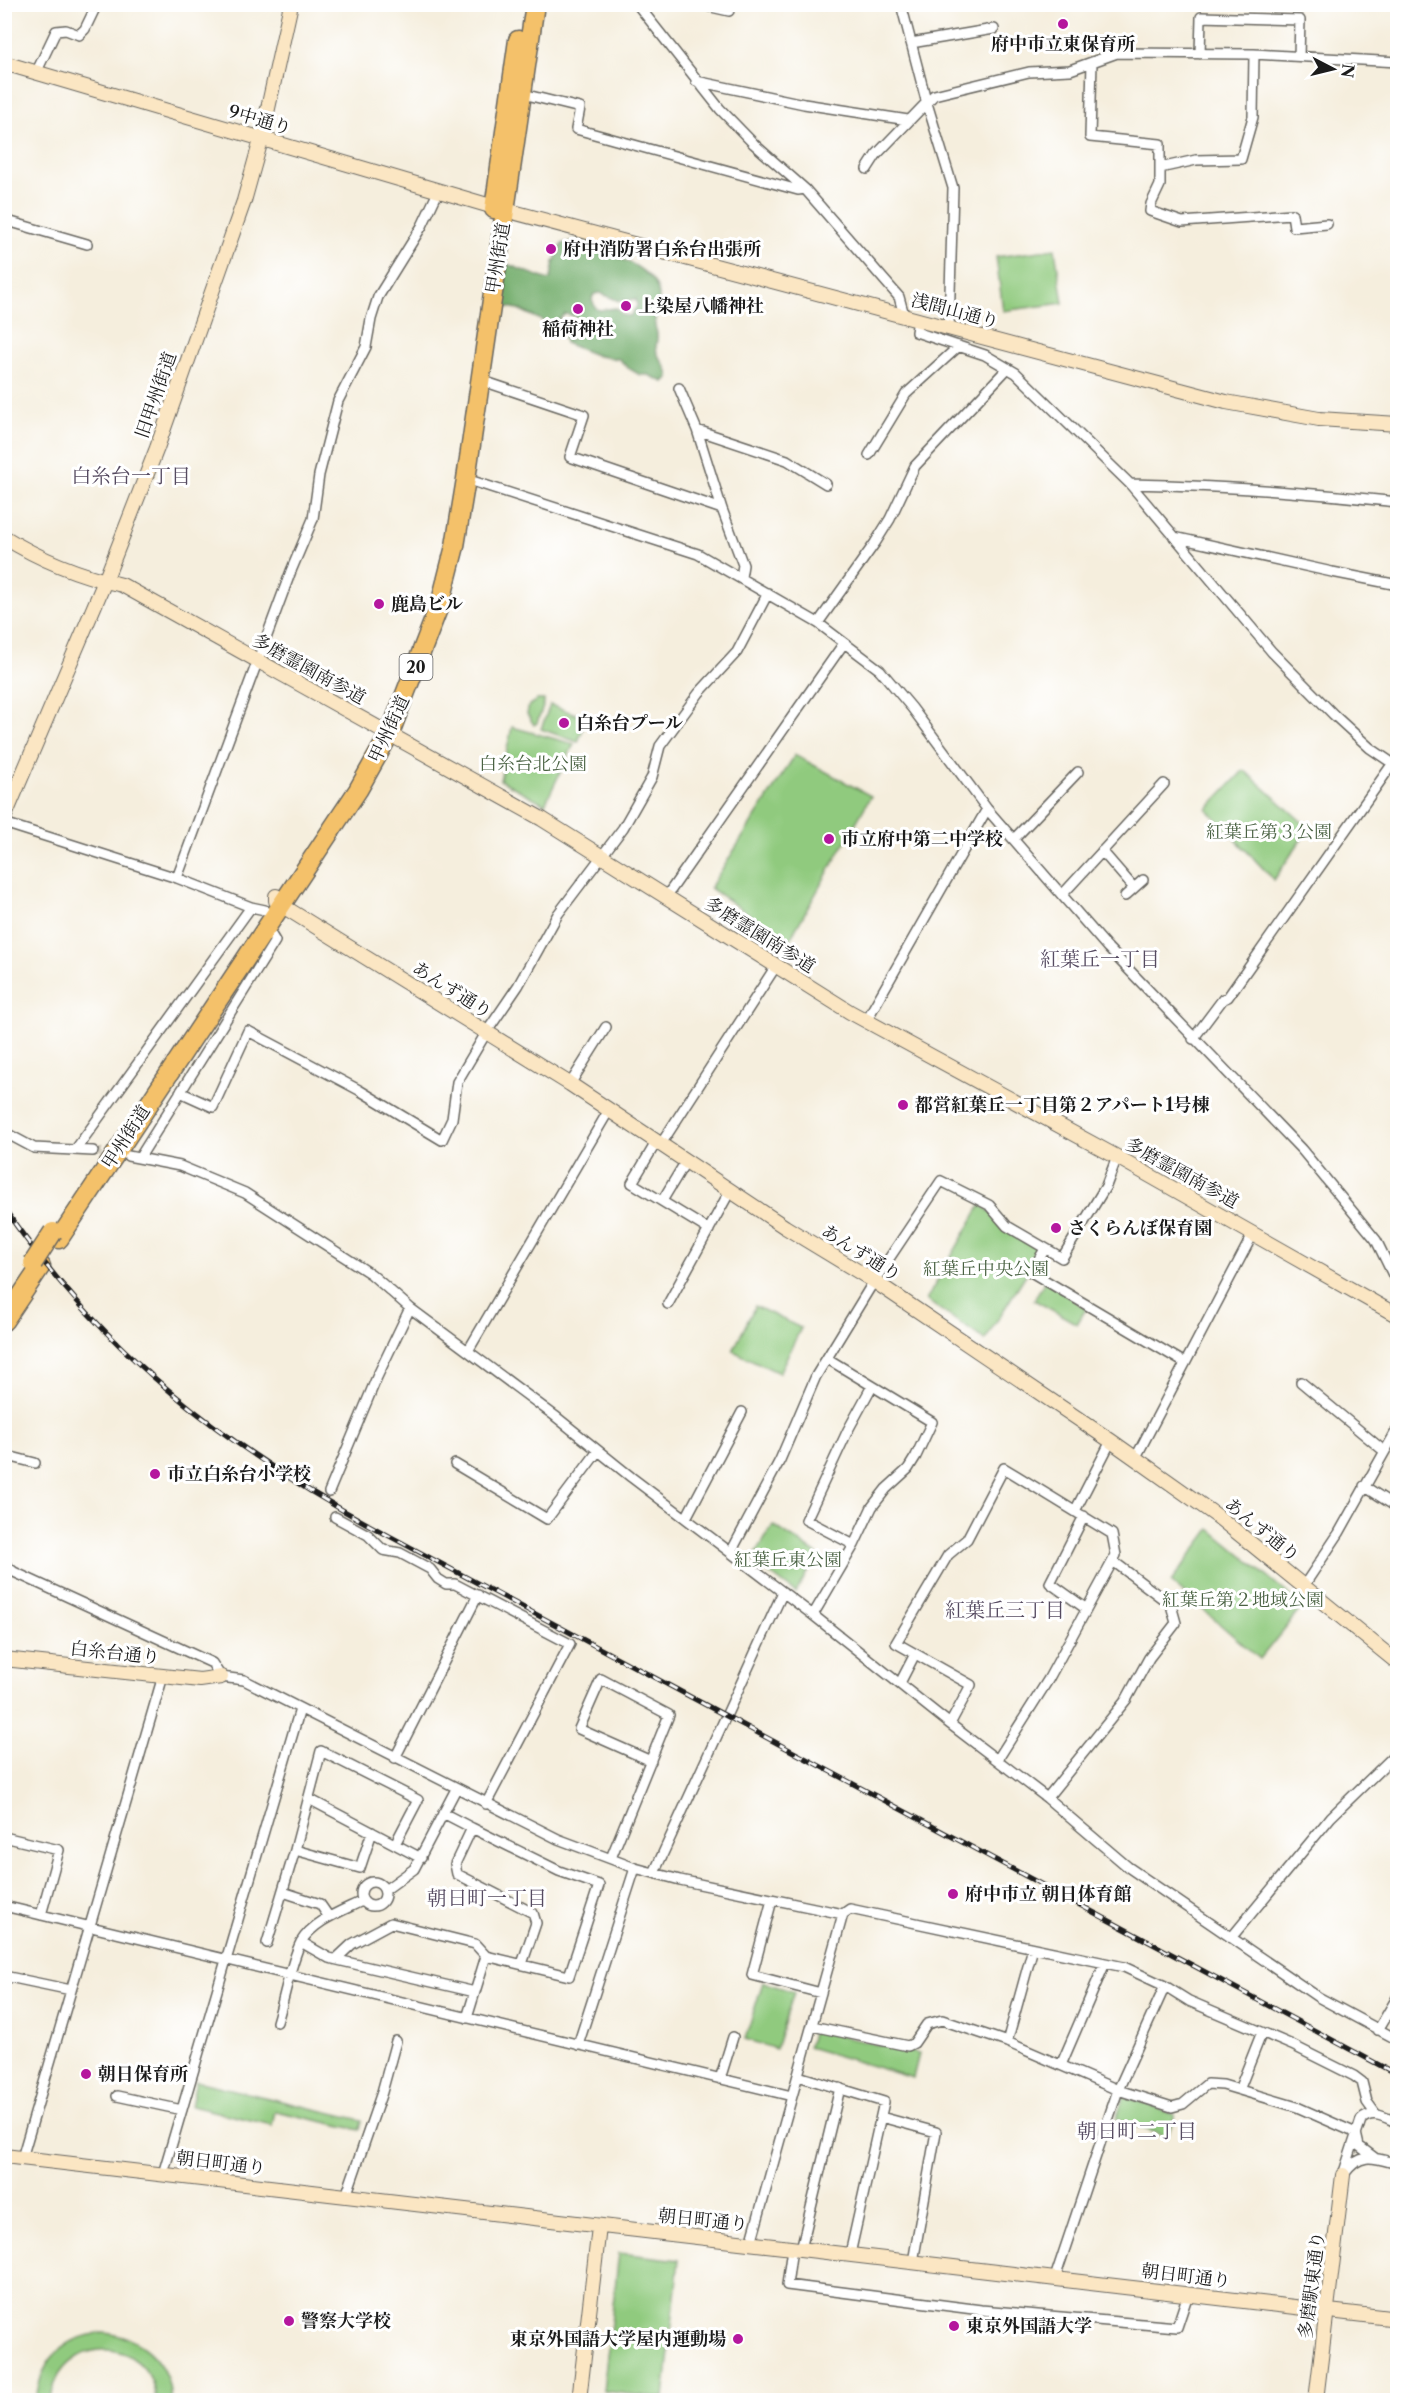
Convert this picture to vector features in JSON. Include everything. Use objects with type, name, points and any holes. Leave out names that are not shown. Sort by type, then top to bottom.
[{"type":"highway","name":"甲州街道","points":[[4,1320],[37,1264],[386,731],[441,602],[455,546],[480,380],[524,4]]},
{"type":"highway","name":"甲州街道","points":[[386,731],[433,597],[448,529],[500,208],[523,94],[535,4]]},
{"type":"highway","name":"甲州街道","points":[[4,1305],[37,1264]]},
{"type":"street","points":[[36,73],[56,31],[66,30],[79,35],[85,29],[97,4]]},
{"type":"street","name":"旧甲州街道","points":[[4,818],[105,581],[157,448],[244,201],[261,140],[291,4]]},
{"type":"street","points":[[637,4],[696,81],[754,144],[805,189],[899,297],[904,315]]},
{"type":"street","points":[[698,4],[729,12],[730,4]]},
{"type":"street","points":[[901,4],[926,100],[953,188],[949,328]]},
{"type":"street","points":[[1200,54],[1202,17],[1300,20],[1299,56]]},
{"type":"street","points":[[911,43],[994,29]]},
{"type":"street","points":[[867,169],[876,155],[926,100],[934,95],[975,83],[1029,72],[1070,70],[1117,53],[1254,54],[1398,62]]},
{"type":"street","points":[[1160,168],[1196,160],[1241,159],[1253,117],[1254,54]]},
{"type":"street","points":[[1092,62],[1090,137],[1160,144],[1160,186],[1150,211],[1182,222],[1292,214],[1294,227],[1327,224]]},
{"type":"street","name":"9中通り","points":[[4,63],[500,208]]},
{"type":"street","points":[[696,81],[804,104],[908,120]]},
{"type":"street","points":[[523,94],[580,108],[576,129],[798,190],[805,189]]},
{"type":"street","points":[[177,878],[291,571],[313,519],[319,476],[338,400],[366,347],[370,319],[378,297],[422,226],[438,190]]},
{"type":"street","name":"浅間山通り","points":[[500,208],[1235,404],[1319,419],[1398,424]]},
{"type":"street","points":[[4,223],[11,222],[87,243]]},
{"type":"street","points":[[918,320],[916,332],[985,355],[1008,368],[1067,421],[1130,484],[1272,652],[1341,722],[1370,748],[1395,765],[1228,997],[1223,999],[1193,1039]]},
{"type":"street","points":[[869,455],[906,394],[959,346]]},
{"type":"street","points":[[818,623],[890,519],[915,466],[1008,368]]},
{"type":"street","points":[[480,380],[584,415],[570,457],[722,509]]},
{"type":"street","points":[[679,388],[697,430],[722,509],[743,565],[741,577]]},
{"type":"street","points":[[697,430],[787,460],[826,484]]},
{"type":"street","points":[[466,479],[698,554],[818,623],[880,670],[906,700],[987,809],[1110,950],[1302,1150],[1376,1240],[1398,1285]]},
{"type":"street","points":[[1130,484],[1196,485],[1398,502]]},
{"type":"street","name":"多磨霊園南参道","points":[[4,537],[32,552],[105,581],[122,585],[386,731],[542,819],[866,1021],[1117,1156],[1398,1316]]},
{"type":"street","points":[[1174,537],[1398,585]]},
{"type":"street","points":[[180,1092],[213,1107],[248,1031],[359,1090],[442,1140],[452,1119],[457,1082],[486,1033],[518,986],[558,914],[623,828],[652,777],[660,746],[699,693],[737,652],[768,593]]},
{"type":"street","points":[[666,897],[844,643]]},
{"type":"street","points":[[1014,839],[1078,772]]},
{"type":"street","points":[[1062,895],[1164,784]]},
{"type":"street","points":[[866,1021],[987,809]]},
{"type":"street","points":[[4,823],[268,909]]},
{"type":"street","points":[[1102,851],[1134,888]]},
{"type":"street","points":[[1125,896],[1143,880]]},
{"type":"street","points":[[140,1158],[275,941],[268,909]]},
{"type":"street","points":[[76,1149],[268,909]]},
{"type":"street","name":"あんず通り","points":[[268,909],[486,1033],[570,1084],[730,1191],[874,1281],[1136,1458],[1217,1516],[1396,1658]]},
{"type":"street","points":[[709,1230],[632,1183],[776,966]]},
{"type":"street","points":[[570,1084],[606,1027]]},
{"type":"street","points":[[468,1351],[609,1110]]},
{"type":"street","points":[[4,1132],[34,1148],[93,1150]]},
{"type":"street","points":[[128,1155],[180,1166],[245,1193],[371,1274],[410,1308],[998,1759],[1109,1852],[1318,1997],[1398,2040]]},
{"type":"street","points":[[731,1552],[780,1460],[816,1376],[874,1281],[941,1181],[988,1205],[1007,1226],[1062,1257],[1106,1186],[1117,1156]]},
{"type":"street","points":[[662,1202],[686,1161]]},
{"type":"street","points":[[668,1304],[730,1191]]},
{"type":"street","points":[[1136,1458],[1253,1234]]},
{"type":"street","points":[[1045,1249],[1031,1272],[1185,1363]]},
{"type":"street","points":[[329,1492],[410,1308]]},
{"type":"street","points":[[813,1615],[854,1545],[872,1507],[886,1489],[908,1469],[932,1422],[828,1359]]},
{"type":"street","points":[[1301,1382],[1384,1451]]},
{"type":"street","points":[[854,1545],[806,1520],[848,1430],[872,1386]]},
{"type":"street","points":[[686,1518],[742,1412]]},
{"type":"street","points":[[1304,1587],[1339,1533],[1398,1428]]},
{"type":"street","points":[[1085,1608],[1050,1583],[1111,1441]]},
{"type":"street","points":[[456,1464],[547,1519],[598,1451]]},
{"type":"street","points":[[4,1455],[35,1463]]},
{"type":"street","points":[[950,1724],[971,1684],[896,1643],[948,1555],[967,1539],[1004,1468],[1112,1534],[1116,1555],[1085,1608],[1048,1680],[998,1759]]},
{"type":"street","points":[[1364,1486],[1398,1508]]},
{"type":"street","points":[[335,1517],[368,1535],[383,1550],[400,1553],[430,1569],[438,1579],[446,1584],[455,1584],[478,1595],[570,1644],[486,1804]]},
{"type":"street","points":[[1047,1798],[1126,1700],[1149,1658],[1176,1623],[1170,1605],[1113,1561]]},
{"type":"street","points":[[4,1564],[23,1577],[212,1663],[221,1677],[244,1680],[558,1839],[635,1868],[843,1914]]},
{"type":"street","points":[[654,1873],[783,1592]]},
{"type":"street","points":[[395,1758],[478,1595]]},
{"type":"street","points":[[900,1683],[915,1654]]},
{"type":"street","name":"白糸台通り","points":[[4,1659],[200,1680],[221,1677]]},
{"type":"street","points":[[22,2158],[163,1676]]},
{"type":"street","points":[[611,1858],[651,1761],[669,1715],[601,1679],[579,1729],[651,1761]]},
{"type":"street","points":[[163,2174],[300,1709]]},
{"type":"street","points":[[267,1943],[321,1751],[418,1800],[395,1844]]},
{"type":"street","points":[[1231,1938],[1331,1817],[1398,1752]]},
{"type":"street","points":[[385,1890],[414,1869],[456,1789]]},
{"type":"street","points":[[309,1799],[420,1858]]},
{"type":"street","points":[[336,1959],[352,1944],[390,1923],[476,1944],[486,1956],[569,1976],[599,1884],[559,1871],[443,1813]]},
{"type":"street","points":[[472,1828],[455,1864],[455,1870],[457,1874],[533,1913],[536,1923],[522,1964]]},
{"type":"street","points":[[295,1850],[360,1868],[372,1832]]},
{"type":"street","points":[[4,1837],[59,1850],[41,1915]]},
{"type":"street","points":[[578,2045],[635,1868]]},
{"type":"street","points":[[367,1883],[379,1883],[385,1890],[384,1899],[378,1905],[369,1906],[362,1901],[361,1890],[367,1883]]},
{"type":"street","points":[[282,1892],[320,1904],[329,1917]]},
{"type":"street","points":[[772,1900],[752,1975],[821,1993]]},
{"type":"street","points":[[277,2022],[301,1942],[329,1917],[362,1901]]},
{"type":"street","points":[[4,1906],[792,2096]]},
{"type":"street","points":[[751,2243],[843,1914],[850,1909],[1124,1967],[1166,1986],[1189,2001],[1262,2032],[1354,2076],[1362,2082],[1371,2110],[1398,2123]]},
{"type":"street","points":[[301,1942],[336,1959],[475,1992]]},
{"type":"street","points":[[1007,2042],[1033,1948]]},
{"type":"street","points":[[467,2018],[486,1956]]},
{"type":"street","points":[[1061,2065],[1105,1963]]},
{"type":"street","points":[[4,1976],[71,1990]]},
{"type":"street","points":[[1055,2278],[1118,2091],[1166,1986]]},
{"type":"street","points":[[1377,2030],[1398,1996]]},
{"type":"street","points":[[812,2026],[908,2046],[914,2043],[927,2024],[942,2020],[1007,2042],[1118,2091],[1172,2107],[1183,2104],[1207,2084],[1223,2085],[1297,2107],[1356,2133]]},
{"type":"street","points":[[1239,2090],[1262,2032]]},
{"type":"street","points":[[720,2079],[733,2037]]},
{"type":"street","points":[[346,2196],[382,2092],[396,2041]]},
{"type":"street","points":[[798,2076],[884,2102],[850,2254]]},
{"type":"street","points":[[840,2088],[787,2285],[981,2310],[1177,2327],[1188,2294]]},
{"type":"street","points":[[1343,2175],[1360,2120],[1365,2094]]},
{"type":"street","points":[[117,2096],[182,2110]]},
{"type":"street","points":[[1360,2120],[1366,2115],[1375,2113]]},
{"type":"street","points":[[881,2117],[936,2133],[913,2262]]},
{"type":"street","points":[[1356,2133],[1359,2146],[1375,2158]]},
{"type":"street","name":"朝日町通り","points":[[4,2156],[1398,2319]]},
{"type":"street","points":[[1343,2175],[1356,2160],[1375,2158],[1398,2164]]},
{"type":"street","name":"多磨駅東通り","points":[[1316,2400],[1343,2175]]},
{"type":"street","points":[[579,2400],[599,2227]]},
{"type":"green space","points":[[579,240],[614,255],[639,268],[656,286],[659,297],[655,322],[656,348],[669,377],[664,382],[648,375],[640,375],[619,359],[598,356],[565,343],[563,334],[558,328],[501,302],[507,264],[548,280],[551,278],[554,262],[562,244]],"holes":[[[600,293],[619,301],[636,299],[637,306],[630,316],[623,315],[616,308],[599,310],[592,299],[594,294]],[[565,314],[577,318],[583,329],[572,339],[569,339],[564,330],[555,323]]]},
{"type":"green space","points":[[1055,249],[1063,303],[1003,311],[996,257]]},
{"type":"green space","name":"白糸台プール","points":[[537,700],[544,700],[544,704],[537,723],[534,725],[527,714],[529,705]]},
{"type":"green space","name":"白糸台プール","points":[[550,705],[587,718],[578,742],[541,729]]},
{"type":"green space","name":"白糸台北公園","points":[[512,727],[574,744],[545,804],[500,780]]},
{"type":"green space","points":[[795,755],[871,796],[789,941],[710,888]]},
{"type":"green space","name":"紅葉丘第３公園","points":[[1244,770],[1309,828],[1274,880],[1207,809]]},
{"type":"green space","name":"紅葉丘中央公園","points":[[981,1205],[1039,1248],[1040,1252],[985,1340],[926,1300]]},
{"type":"green space","points":[[1045,1280],[1086,1309],[1077,1324],[1034,1300]]},
{"type":"green space","points":[[755,1306],[801,1328],[779,1373],[733,1351]]},
{"type":"green space","name":"紅葉丘東公園","points":[[773,1525],[817,1554],[796,1593],[752,1560]]},
{"type":"green space","name":"紅葉丘第２地域公園","points":[[1210,1529],[1303,1606],[1260,1659],[1171,1582]]},
{"type":"green space","points":[[763,1982],[794,1992],[776,2049],[745,2039]]},
{"type":"green space","points":[[813,2030],[919,2054],[913,2078],[808,2047]]},
{"type":"green space","points":[[196,2081],[362,2120],[360,2130],[275,2111],[272,2125],[191,2106]]},
{"type":"green space","points":[[1124,2096],[1175,2115],[1167,2137],[1116,2119]]},
{"type":"green space","points":[[619,2253],[679,2260],[664,2398],[603,2391]]},
{"type":"green space","points":[[103,2333],[129,2339],[150,2353],[165,2374],[171,2400],[156,2400],[150,2378],[138,2362],[122,2353],[104,2350],[86,2353],[70,2362],[58,2378],[51,2400],[36,2400],[43,2373],[56,2353],[65,2345],[76,2340]]},
{"type":"tunnel","points":[[93,1151],[116,1154]]},
{"type":"railway","points":[[4,1208],[42,1260],[83,1308],[126,1352],[220,1431],[324,1499],[1398,2075]]},
{"type":"place","name":"府中市立東保育所","points":[[1063,24]]},
{"type":"place","name":"府中消防署白糸台出張所","points":[[551,249]]},
{"type":"place","name":"上染屋八幡神社","points":[[626,306]]},
{"type":"place","name":"稲荷神社","points":[[578,309]]},
{"type":"place","name":"鹿島ビル","points":[[379,604]]},
{"type":"place","name":"白糸台プール","points":[[564,723]]},
{"type":"place","name":"市立府中第二中学校","points":[[829,839]]},
{"type":"place","name":"都営紅葉丘一丁目第２アパート1号棟","points":[[903,1105]]},
{"type":"place","name":"さくらんぼ保育園","points":[[1056,1228]]},
{"type":"place","name":"市立白糸台小学校","points":[[155,1474]]},
{"type":"place","name":"府中市立 朝日体育館","points":[[953,1894]]},
{"type":"place","name":"朝日保育所","points":[[86,2074]]},
{"type":"place","name":"警察大学校","points":[[289,2321]]},
{"type":"place","name":"東京外国語大学","points":[[954,2326]]},
{"type":"place","name":"東京外国語大学屋内運動場","points":[[738,2339]]},
{"type":"district","name":"白糸台一丁目","points":[[131,476]]},
{"type":"district","name":"紅葉丘一丁目","points":[[1100,959]]},
{"type":"district","name":"紅葉丘三丁目","points":[[1005,1610]]},
{"type":"district","name":"朝日町一丁目","points":[[487,1898]]},
{"type":"district","name":"朝日町二丁目","points":[[1137,2131]]}]
